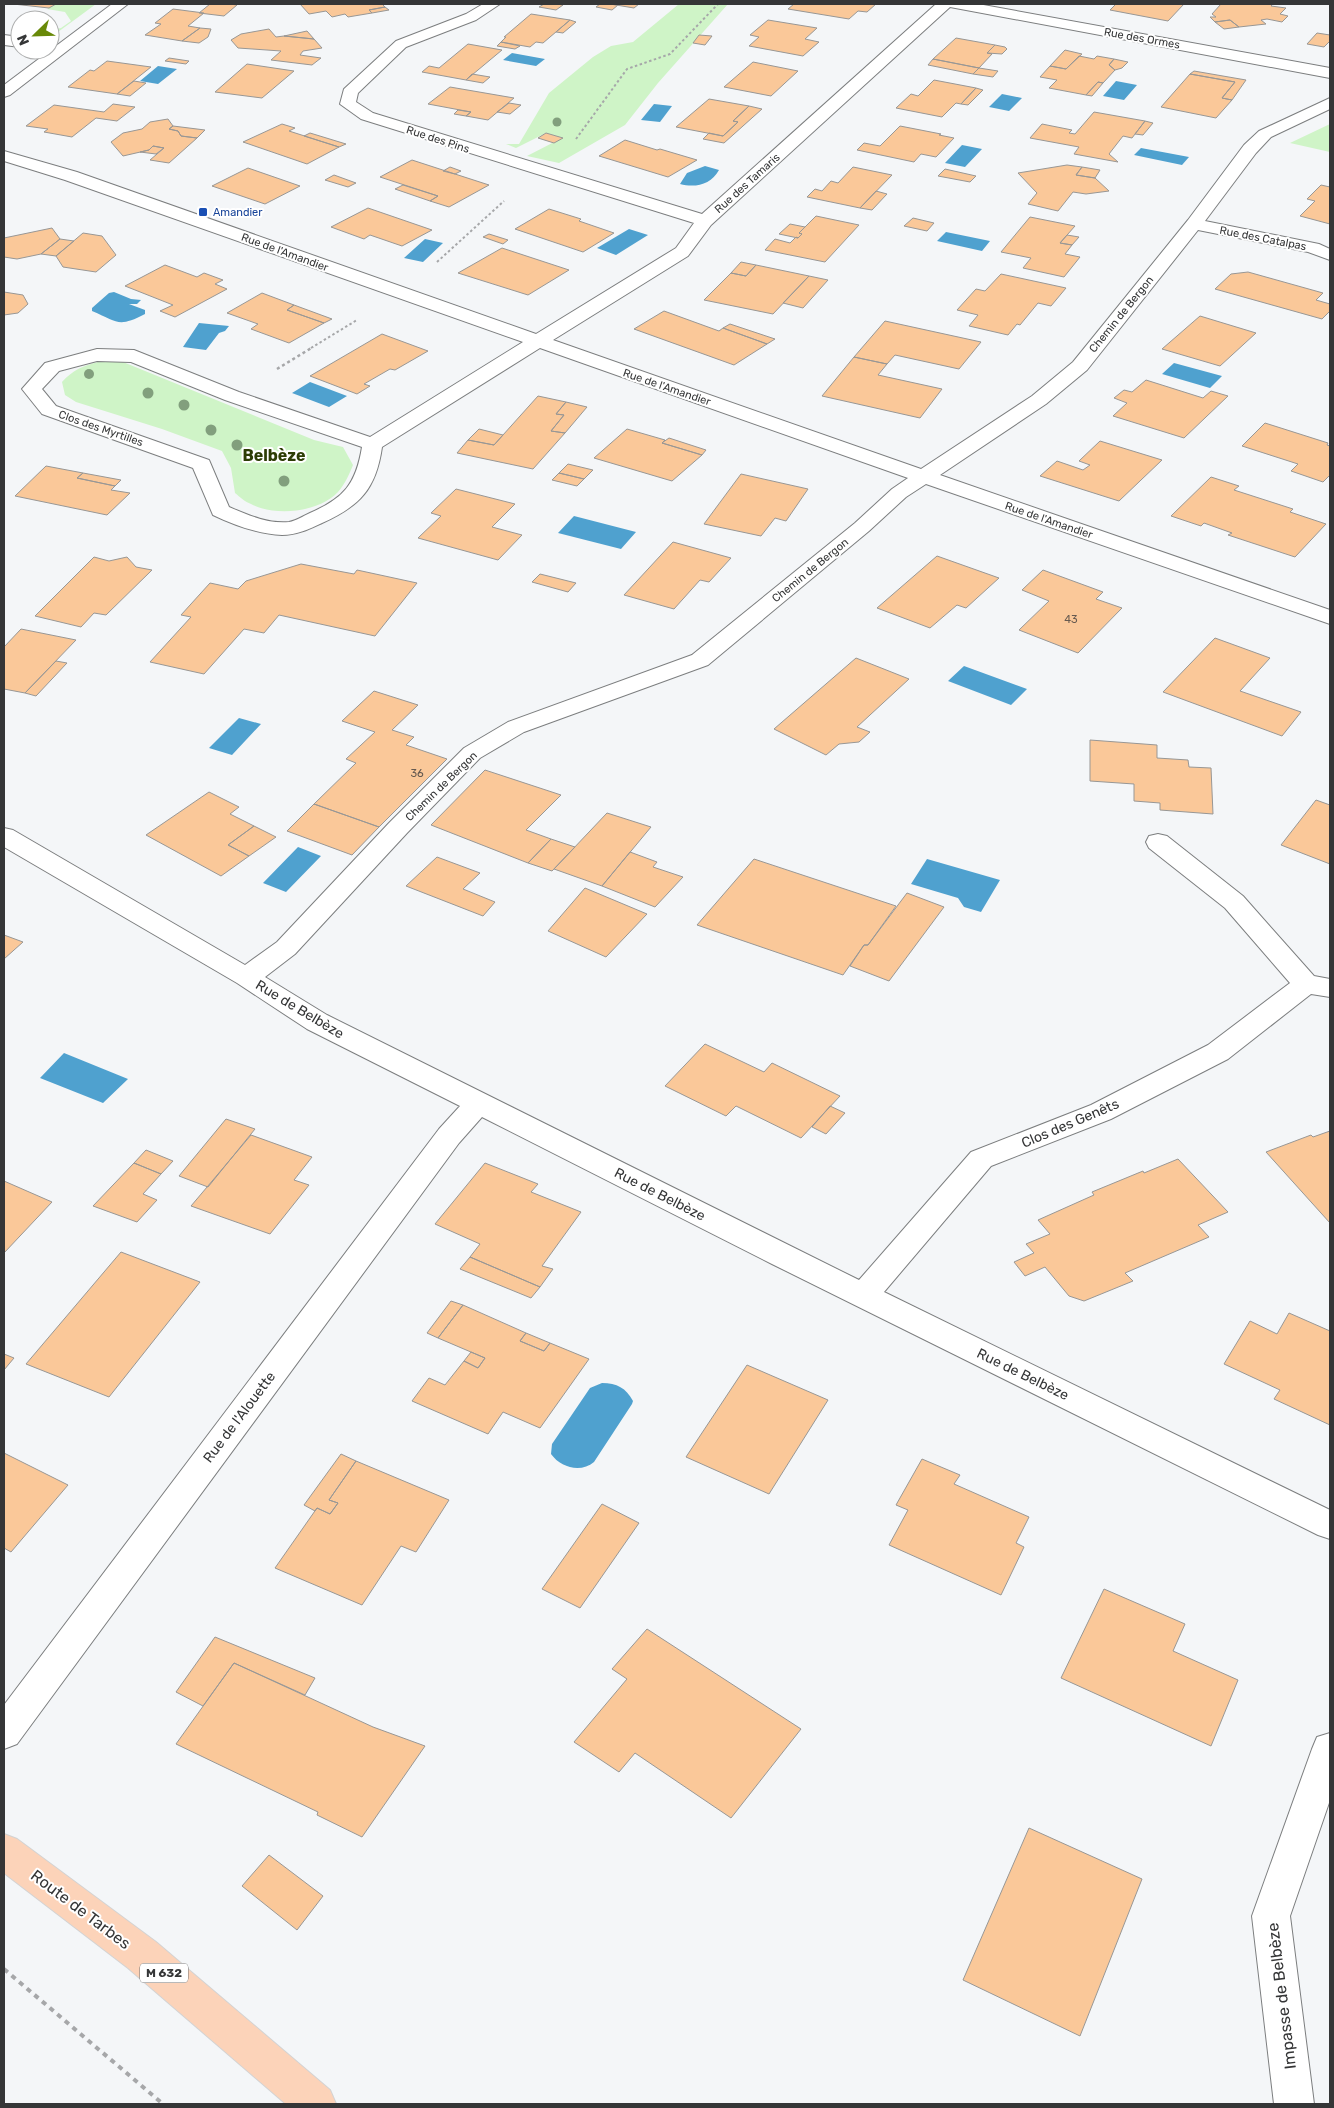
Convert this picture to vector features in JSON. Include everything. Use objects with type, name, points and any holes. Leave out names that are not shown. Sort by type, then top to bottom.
[{"type":"main road","name":"Route de Tarbes","points":[[4,1851],[142,1955],[316,2104]]},
{"type":"street","points":[[60,44],[121,4]]},
{"type":"street","name":"Rue des Pins","points":[[493,4],[471,17],[401,44],[350,92],[348,104],[367,116],[705,221]]},
{"type":"street","name":"Rue des Tamaris","points":[[537,342],[682,252],[705,221],[944,4]]},
{"type":"street","name":"Rue des Ormes","points":[[955,4],[1330,73]]},
{"type":"street","points":[[4,92],[41,60]]},
{"type":"street","name":"Chemin de Bergon","points":[[246,977],[286,948],[398,828],[472,753],[516,728],[700,660],[862,527],[899,493],[1039,400],[1080,366],[1194,224],[1250,149],[1265,134],[1330,103]]},
{"type":"street","name":"Rue de l'Amandier","points":[[4,156],[70,176],[537,342],[1330,617]]},
{"type":"street","name":"Rue des Catalpas","points":[[1194,224],[1313,248],[1330,255]]},
{"type":"street","points":[[372,444],[537,342]]},
{"type":"street","name":"Clos des Myrtilles","points":[[98,354],[134,356],[232,396],[372,444],[370,468],[359,490],[334,511],[292,528],[252,524],[220,512],[202,464],[49,410],[32,389],[52,367],[98,354]]},
{"type":"street","name":"Rue de Belbèze","points":[[4,836],[246,977],[317,1022],[1330,1525]]},
{"type":"street","name":"Clos des Genêts","points":[[864,1295],[981,1159],[1101,1112],[1218,1052],[1318,986],[1234,902],[1158,842]]},
{"type":"street","name":"Rue de l'Alouette","points":[[4,1733],[448,1136],[478,1103]]},
{"type":"street","name":"Impasse de Belbèze","points":[[1294,2104],[1271,1916],[1330,1748]]},
{"type":"path","points":[[232,396],[402,294],[529,179],[536,170],[562,158],[628,69],[670,54],[718,4]]},
{"type":"path","points":[[4,1969],[163,2104]]},
{"type":"green space","points":[[56,4],[96,4],[60,31],[60,28],[71,21],[65,12],[47,9]]},
{"type":"green space","points":[[679,4],[728,4],[658,83],[625,125],[559,163],[527,156],[562,138],[546,133],[516,148],[506,144],[519,144],[549,93],[593,57],[611,46],[633,42]]},
{"type":"green space","points":[[1330,124],[1330,152],[1290,143]]},
{"type":"green space","points":[[98,362],[123,362],[314,440],[343,447],[353,465],[345,483],[330,499],[309,508],[285,511],[272,510],[249,503],[235,493],[231,468],[222,451],[162,429],[76,402],[65,395],[62,382],[70,374],[87,365]]},
{"type":"water","points":[[512,53],[545,59],[536,66],[503,60]]},
{"type":"water","points":[[158,66],[177,69],[158,84],[140,81]]},
{"type":"water","points":[[1116,81],[1137,85],[1124,100],[1103,96]]},
{"type":"water","points":[[1002,94],[1022,98],[1009,111],[989,107]]},
{"type":"water","points":[[654,104],[672,106],[660,122],[641,120]]},
{"type":"water","points":[[962,145],[982,149],[965,167],[945,163]]},
{"type":"water","points":[[1141,148],[1189,157],[1182,165],[1134,155]]},
{"type":"water","points":[[705,166],[719,170],[712,179],[702,184],[691,186],[680,184],[687,173]]},
{"type":"water","points":[[629,229],[648,235],[616,255],[597,248]]},
{"type":"water","points":[[946,232],[990,241],[982,251],[937,241]]},
{"type":"water","points":[[425,239],[443,243],[423,262],[404,258]]},
{"type":"water","points":[[114,292],[131,299],[141,300],[137,304],[129,304],[145,310],[145,314],[129,321],[118,322],[92,311],[92,308],[109,293]]},
{"type":"water","points":[[199,323],[229,326],[225,331],[219,333],[206,350],[183,347]]},
{"type":"water","points":[[1174,363],[1222,376],[1210,388],[1162,374]]},
{"type":"water","points":[[310,382],[347,396],[329,407],[292,393]]},
{"type":"water","points":[[574,516],[636,532],[621,549],[558,533]]},
{"type":"water","points":[[964,666],[1027,689],[1011,705],[948,681]]},
{"type":"water","points":[[239,718],[261,724],[232,755],[209,748]]},
{"type":"water","points":[[298,847],[321,856],[286,892],[263,883]]},
{"type":"water","points":[[927,859],[1000,880],[981,912],[964,907],[958,898],[911,884]]},
{"type":"water","points":[[64,1053],[128,1079],[103,1103],[40,1078]]},
{"type":"water","points":[[602,1383],[617,1385],[627,1393],[633,1401],[632,1404],[594,1462],[577,1468],[566,1466],[551,1454],[552,1444],[590,1388]]},
{"type":"building","points":[[13,4],[56,4],[49,8]]},
{"type":"building","points":[[210,4],[237,5],[224,16],[199,13]]},
{"type":"building","points":[[300,4],[382,4],[385,7],[369,10],[372,13],[348,17],[345,14],[332,17],[326,11],[309,14]]},
{"type":"building","points":[[544,4],[563,5],[556,10],[539,7]]},
{"type":"building","points":[[600,4],[618,5],[612,10],[596,7]]},
{"type":"building","points":[[610,4],[639,4],[634,8]]},
{"type":"building","points":[[794,4],[876,4],[867,12],[858,11],[849,19],[788,9]]},
{"type":"building","points":[[1116,4],[1184,4],[1168,21],[1110,10]]},
{"type":"building","points":[[1221,4],[1273,4],[1271,6],[1286,8],[1280,14],[1288,16],[1282,22],[1267,19],[1261,20],[1266,24],[1239,27],[1230,20],[1215,22],[1210,17],[1216,17],[1212,14]]},
{"type":"building","points":[[385,7],[389,10],[372,13],[369,10]]},
{"type":"building","points":[[173,9],[204,13],[188,26],[200,28],[182,41],[145,35],[161,24],[155,23]]},
{"type":"building","points":[[531,14],[570,20],[543,43],[536,42],[530,47],[501,42],[506,37],[504,37]]},
{"type":"building","points":[[570,20],[576,22],[563,33],[556,32]]},
{"type":"building","points":[[768,20],[817,28],[805,39],[819,42],[803,56],[749,46],[759,37],[750,35]]},
{"type":"building","points":[[1230,20],[1239,27],[1224,29],[1215,22]]},
{"type":"building","points":[[200,28],[211,29],[208,37],[199,43],[182,41]]},
{"type":"building","points":[[269,29],[276,37],[314,39],[322,48],[303,51],[300,55],[321,58],[312,65],[271,60],[281,51],[238,48],[231,40],[241,34]]},
{"type":"building","points":[[307,31],[314,39],[284,36]]},
{"type":"building","points":[[1317,33],[1330,35],[1330,41],[1324,47],[1307,44]]},
{"type":"building","points":[[699,35],[712,36],[705,45],[693,43]]},
{"type":"building","points":[[956,38],[995,45],[987,53],[992,54],[979,68],[933,59]]},
{"type":"building","points":[[501,42],[520,46],[515,49],[497,46]]},
{"type":"building","points":[[468,44],[502,50],[466,80],[422,72],[429,66],[439,68]]},
{"type":"building","points":[[995,45],[1007,49],[1002,54],[987,53]]},
{"type":"building","points":[[1065,50],[1082,54],[1066,69],[1050,66]]},
{"type":"building","points":[[1079,56],[1094,59],[1097,56],[1114,59],[1109,65],[1115,70],[1103,83],[1098,82],[1086,95],[1049,88],[1057,80],[1040,77],[1050,66],[1066,69]]},
{"type":"building","points":[[169,58],[189,61],[186,64],[165,61]]},
{"type":"building","points":[[933,59],[979,68],[973,74],[928,65]]},
{"type":"building","points":[[1114,59],[1128,62],[1122,68],[1115,70],[1109,65]]},
{"type":"building","points":[[107,61],[151,67],[117,94],[68,87],[90,70],[94,71]]},
{"type":"building","points":[[753,62],[798,71],[771,96],[724,87]]},
{"type":"building","points":[[247,64],[294,71],[262,98],[215,92]]},
{"type":"building","points":[[979,68],[998,71],[993,77],[973,74]]},
{"type":"building","points":[[1194,71],[1246,80],[1232,100],[1222,98],[1235,82],[1190,74]]},
{"type":"building","points":[[472,74],[490,77],[483,83],[466,80]]},
{"type":"building","points":[[1190,74],[1235,82],[1222,98],[1232,100],[1216,118],[1161,107]]},
{"type":"building","points":[[934,80],[976,88],[961,104],[956,103],[942,117],[896,108],[911,94],[918,96]]},
{"type":"building","points":[[134,81],[146,83],[130,96],[117,94]]},
{"type":"building","points":[[1098,82],[1103,83],[1092,96],[1086,95]]},
{"type":"building","points":[[450,87],[514,98],[488,120],[466,116],[471,112],[428,104]]},
{"type":"building","points":[[976,88],[983,90],[968,105],[961,104]]},
{"type":"building","points":[[709,99],[749,106],[733,121],[738,122],[723,136],[676,127]]},
{"type":"building","points":[[509,103],[521,105],[510,114],[497,112]]},
{"type":"building","points":[[113,104],[135,107],[117,121],[96,118],[72,137],[44,132],[48,129],[26,126],[54,105],[104,112]]},
{"type":"building","points":[[749,106],[762,109],[724,143],[703,139],[709,133],[723,136],[738,122],[733,121]]},
{"type":"building","points":[[458,110],[471,112],[466,116],[454,114]]},
{"type":"building","points":[[1094,112],[1145,121],[1132,138],[1123,136],[1109,154],[1118,162],[1074,154],[1079,147],[1030,138],[1042,124],[1072,130],[1069,133],[1075,134]]},
{"type":"building","points":[[168,119],[173,126],[169,129],[178,131],[181,136],[197,138],[169,163],[150,160],[164,148],[153,146],[149,150],[123,156],[111,142],[123,133],[142,129],[150,122]]},
{"type":"building","points":[[1145,121],[1153,123],[1143,135],[1135,134]]},
{"type":"building","points":[[282,124],[295,128],[289,131],[339,147],[307,164],[243,142]]},
{"type":"building","points":[[173,126],[205,130],[197,138],[181,136],[178,131],[169,129]]},
{"type":"building","points":[[900,126],[954,138],[936,157],[921,154],[914,162],[857,150],[864,143],[880,146]]},
{"type":"building","points":[[310,133],[346,144],[339,147],[304,136]]},
{"type":"building","points":[[546,133],[563,138],[554,143],[538,138]]},
{"type":"building","points":[[625,140],[697,160],[668,177],[599,156]]},
{"type":"building","points":[[153,146],[164,148],[156,154],[140,152],[149,150]]},
{"type":"building","points":[[412,160],[489,185],[449,207],[430,201],[438,196],[380,177]]},
{"type":"building","points":[[1067,165],[1082,167],[1076,175],[1095,178],[1109,191],[1086,194],[1073,192],[1058,211],[1028,204],[1037,193],[1018,173]]},
{"type":"building","points":[[450,167],[461,171],[455,174],[443,171]]},
{"type":"building","points":[[853,167],[892,175],[860,208],[807,197],[815,189],[822,191],[831,181],[838,183]]},
{"type":"building","points":[[1082,167],[1100,170],[1095,178],[1076,175]]},
{"type":"building","points":[[248,168],[300,186],[265,204],[212,186]]},
{"type":"building","points":[[945,169],[976,176],[970,182],[938,176]]},
{"type":"building","points":[[334,175],[356,183],[348,187],[325,180]]},
{"type":"building","points":[[403,185],[438,196],[430,201],[395,189]]},
{"type":"building","points":[[1321,185],[1330,187],[1330,224],[1300,216],[1315,201],[1307,199]]},
{"type":"building","points":[[876,191],[887,194],[872,210],[860,208]]},
{"type":"building","points":[[368,208],[432,230],[402,246],[370,235],[364,239],[331,227]]},
{"type":"building","points":[[549,209],[581,219],[579,221],[614,233],[583,252],[515,229]]},
{"type":"building","points":[[816,216],[859,225],[825,262],[765,250],[775,239],[790,243],[796,237],[798,238],[802,234],[799,233]]},
{"type":"building","points":[[1030,217],[1075,226],[1060,243],[1072,245],[1065,254],[1080,257],[1064,277],[1023,268],[1031,258],[1001,252]]},
{"type":"building","points":[[913,218],[934,223],[927,231],[904,226]]},
{"type":"building","points":[[790,224],[805,227],[799,233],[802,234],[798,238],[779,234]]},
{"type":"building","points":[[52,228],[60,239],[41,254],[17,259],[4,257],[4,238]]},
{"type":"building","points":[[83,233],[102,236],[116,255],[96,272],[63,267],[56,256]]},
{"type":"building","points":[[489,234],[508,240],[503,244],[483,237]]},
{"type":"building","points":[[1067,235],[1079,237],[1072,245],[1060,243]]},
{"type":"building","points":[[60,239],[74,241],[56,256],[41,254]]},
{"type":"building","points":[[502,248],[569,270],[528,295],[458,273]]},
{"type":"building","points":[[741,262],[756,265],[746,276],[731,273]]},
{"type":"building","points":[[165,265],[197,277],[204,273],[223,280],[215,284],[227,289],[175,317],[160,311],[173,305],[125,286]]},
{"type":"building","points":[[756,265],[809,276],[773,314],[704,300],[731,273],[746,276]]},
{"type":"building","points":[[1248,272],[1323,293],[1316,300],[1330,304],[1330,311],[1322,319],[1215,289],[1231,274]]},
{"type":"building","points":[[1001,274],[1066,288],[1051,306],[1038,303],[1020,325],[1017,324],[1008,335],[969,326],[978,315],[957,310],[976,289],[985,291]]},
{"type":"building","points":[[809,276],[828,280],[803,308],[783,303]]},
{"type":"building","points":[[4,292],[23,295],[28,304],[18,313],[4,315]]},
{"type":"building","points":[[262,293],[294,305],[287,310],[324,323],[289,343],[251,329],[258,324],[227,313]]},
{"type":"building","points":[[294,305],[332,319],[324,323],[287,310]]},
{"type":"building","points":[[664,311],[719,331],[723,328],[767,344],[734,365],[634,329]]},
{"type":"building","points":[[1200,316],[1256,333],[1220,366],[1162,349]]},
{"type":"building","points":[[885,321],[981,342],[959,369],[895,355],[887,364],[854,357]]},
{"type":"building","points":[[730,324],[775,339],[767,344],[723,328]]},
{"type":"building","points":[[382,334],[428,351],[395,370],[390,369],[364,384],[370,386],[357,394],[310,376]]},
{"type":"building","points":[[854,357],[887,364],[878,375],[942,389],[920,418],[822,396]]},
{"type":"building","points":[[1146,380],[1203,398],[1211,391],[1228,396],[1184,438],[1113,416],[1127,403],[1114,398],[1124,390],[1132,392]]},
{"type":"building","points":[[538,396],[566,402],[556,414],[564,415],[551,431],[565,433],[533,469],[457,453],[468,440],[494,445]]},
{"type":"building","points":[[566,402],[587,407],[565,433],[551,431],[564,415],[556,414]]},
{"type":"building","points":[[1265,423],[1328,443],[1327,445],[1330,446],[1330,475],[1323,482],[1291,471],[1298,464],[1242,446]]},
{"type":"building","points":[[479,429],[503,435],[494,445],[468,440]]},
{"type":"building","points":[[627,429],[665,440],[662,443],[702,455],[672,481],[594,458]]},
{"type":"building","points":[[669,438],[706,450],[702,455],[662,443]]},
{"type":"building","points":[[1100,441],[1162,460],[1119,501],[1040,476],[1057,461],[1083,470],[1090,465],[1079,461]]},
{"type":"building","points":[[568,464],[593,470],[584,479],[559,473]]},
{"type":"building","points":[[46,466],[83,473],[77,478],[115,486],[111,490],[130,493],[107,515],[15,496]]},
{"type":"building","points":[[83,473],[121,480],[115,486],[77,478]]},
{"type":"building","points":[[559,473],[584,479],[577,486],[552,480]]},
{"type":"building","points":[[741,474],[808,489],[786,521],[775,518],[761,536],[704,524]]},
{"type":"building","points":[[1211,477],[1239,486],[1234,490],[1293,509],[1290,512],[1326,524],[1295,557],[1228,535],[1232,533],[1204,523],[1201,526],[1171,516]]},
{"type":"building","points":[[456,489],[515,504],[492,527],[522,535],[498,560],[418,538],[441,516],[431,513]]},
{"type":"building","points":[[673,542],[731,558],[709,582],[700,580],[674,609],[624,595]]},
{"type":"building","points":[[937,556],[999,578],[966,608],[957,605],[930,628],[877,608]]},
{"type":"building","points":[[94,557],[109,561],[127,557],[136,567],[152,570],[106,615],[94,613],[81,627],[35,616]]},
{"type":"building","points":[[301,564],[354,574],[357,570],[417,583],[375,636],[279,615],[264,633],[244,629],[204,674],[150,662],[191,617],[181,615],[210,583],[238,589],[246,581]]},
{"type":"building","points":[[1043,570],[1103,592],[1096,599],[1122,608],[1078,653],[1019,630],[1049,601],[1022,590]]},
{"type":"building","points":[[540,574],[576,583],[568,592],[532,582]]},
{"type":"building","points":[[21,629],[76,640],[25,693],[4,689],[4,647]]},
{"type":"building","points":[[1215,638],[1270,658],[1240,691],[1301,712],[1282,736],[1163,692]]},
{"type":"building","points":[[856,658],[909,679],[857,727],[870,732],[859,742],[839,744],[826,755],[774,729]]},
{"type":"building","points":[[56,661],[67,663],[36,696],[25,693]]},
{"type":"building","points":[[374,691],[418,705],[392,730],[414,737],[406,745],[447,759],[379,827],[314,804],[356,763],[346,759],[375,732],[342,721]]},
{"type":"building","points":[[1090,740],[1157,745],[1157,758],[1188,760],[1189,767],[1211,768],[1213,814],[1160,810],[1160,803],[1134,801],[1134,784],[1090,781]]},
{"type":"building","points":[[485,770],[561,795],[526,830],[551,839],[528,863],[431,825]]},
{"type":"building","points":[[209,792],[239,807],[230,814],[254,826],[228,845],[249,856],[221,876],[146,835]]},
{"type":"building","points":[[1316,800],[1330,805],[1330,864],[1281,845]]},
{"type":"building","points":[[314,804],[379,827],[352,855],[287,831]]},
{"type":"building","points":[[607,813],[651,827],[602,886],[554,869]]},
{"type":"building","points":[[254,826],[276,837],[249,856],[228,845]]},
{"type":"building","points":[[551,839],[575,847],[552,871],[528,863]]},
{"type":"building","points":[[630,852],[657,862],[653,867],[683,877],[655,907],[602,886]]},
{"type":"building","points":[[437,857],[480,873],[463,889],[495,902],[483,916],[406,886]]},
{"type":"building","points":[[754,859],[896,906],[868,945],[864,945],[843,975],[697,925]]},
{"type":"building","points":[[585,888],[647,914],[606,957],[548,931]]},
{"type":"building","points":[[907,893],[944,907],[889,981],[850,966],[864,945],[868,945]]},
{"type":"building","points":[[4,935],[23,942],[4,959]]},
{"type":"building","points":[[705,1044],[764,1072],[772,1063],[840,1096],[801,1138],[736,1106],[726,1116],[665,1086]]},
{"type":"building","points":[[830,1106],[845,1113],[826,1134],[812,1127]]},
{"type":"building","points":[[226,1119],[255,1129],[208,1187],[179,1176]]},
{"type":"building","points":[[1330,1131],[1330,1223],[1266,1152],[1311,1135],[1313,1137]]},
{"type":"building","points":[[251,1135],[312,1157],[294,1180],[309,1185],[270,1234],[191,1206]]},
{"type":"building","points":[[146,1150],[173,1161],[161,1174],[134,1163]]},
{"type":"building","points":[[1178,1159],[1228,1212],[1198,1225],[1209,1237],[1125,1273],[1133,1281],[1084,1301],[1069,1296],[1045,1267],[1025,1276],[1014,1262],[1034,1253],[1026,1244],[1050,1234],[1038,1220],[1094,1195],[1092,1192]]},
{"type":"building","points":[[134,1163],[161,1174],[143,1194],[157,1200],[137,1222],[93,1206]]},
{"type":"building","points":[[485,1163],[538,1184],[531,1192],[581,1212],[542,1266],[553,1269],[540,1287],[470,1257],[480,1244],[435,1224]]},
{"type":"building","points":[[4,1181],[52,1202],[4,1253]]},
{"type":"building","points":[[121,1252],[200,1282],[109,1397],[26,1364]]},
{"type":"building","points":[[470,1257],[540,1287],[531,1298],[460,1269]]},
{"type":"building","points":[[451,1301],[463,1305],[438,1338],[427,1333]]},
{"type":"building","points":[[463,1305],[526,1333],[520,1341],[544,1351],[550,1343],[589,1359],[540,1428],[503,1412],[488,1434],[412,1401],[429,1378],[445,1385],[464,1361],[478,1368],[485,1358],[438,1338]]},
{"type":"building","points":[[1289,1313],[1330,1331],[1330,1425],[1274,1399],[1280,1390],[1224,1364],[1250,1321],[1277,1334]]},
{"type":"building","points":[[526,1333],[550,1343],[544,1351],[520,1341]]},
{"type":"building","points":[[471,1352],[485,1358],[478,1368],[464,1361]]},
{"type":"building","points":[[4,1354],[14,1358],[4,1370]]},
{"type":"building","points":[[747,1365],[828,1400],[769,1494],[686,1457]]},
{"type":"building","points":[[4,1453],[68,1485],[11,1552],[4,1548]]},
{"type":"building","points":[[341,1454],[356,1461],[329,1500],[338,1503],[330,1514],[317,1508],[315,1511],[304,1505]]},
{"type":"building","points":[[922,1459],[960,1475],[954,1484],[1029,1517],[1016,1543],[1024,1547],[1001,1595],[889,1545],[908,1510],[896,1505]]},
{"type":"building","points":[[356,1461],[449,1500],[416,1552],[401,1546],[362,1605],[275,1568],[317,1508],[330,1514],[338,1503],[329,1500]]},
{"type":"building","points":[[602,1504],[639,1523],[580,1608],[542,1589]]},
{"type":"building","points":[[1104,1589],[1185,1624],[1173,1651],[1238,1680],[1211,1746],[1061,1678]]},
{"type":"building","points":[[647,1629],[801,1729],[731,1818],[635,1753],[619,1772],[574,1742],[627,1679],[612,1669]]},
{"type":"building","points":[[215,1637],[315,1678],[305,1695],[234,1663],[203,1706],[176,1692]]},
{"type":"building","points":[[234,1663],[373,1727],[425,1746],[362,1837],[317,1815],[318,1812],[176,1744]]},
{"type":"building","points":[[1029,1828],[1142,1879],[1080,2036],[963,1980]]},
{"type":"building","points":[[269,1855],[323,1896],[297,1930],[242,1886]]},
{"type":"place","name":"Amandier","points":[[203,212]]},
{"type":"district","name":"Belbèze","points":[[274,455]]}]
